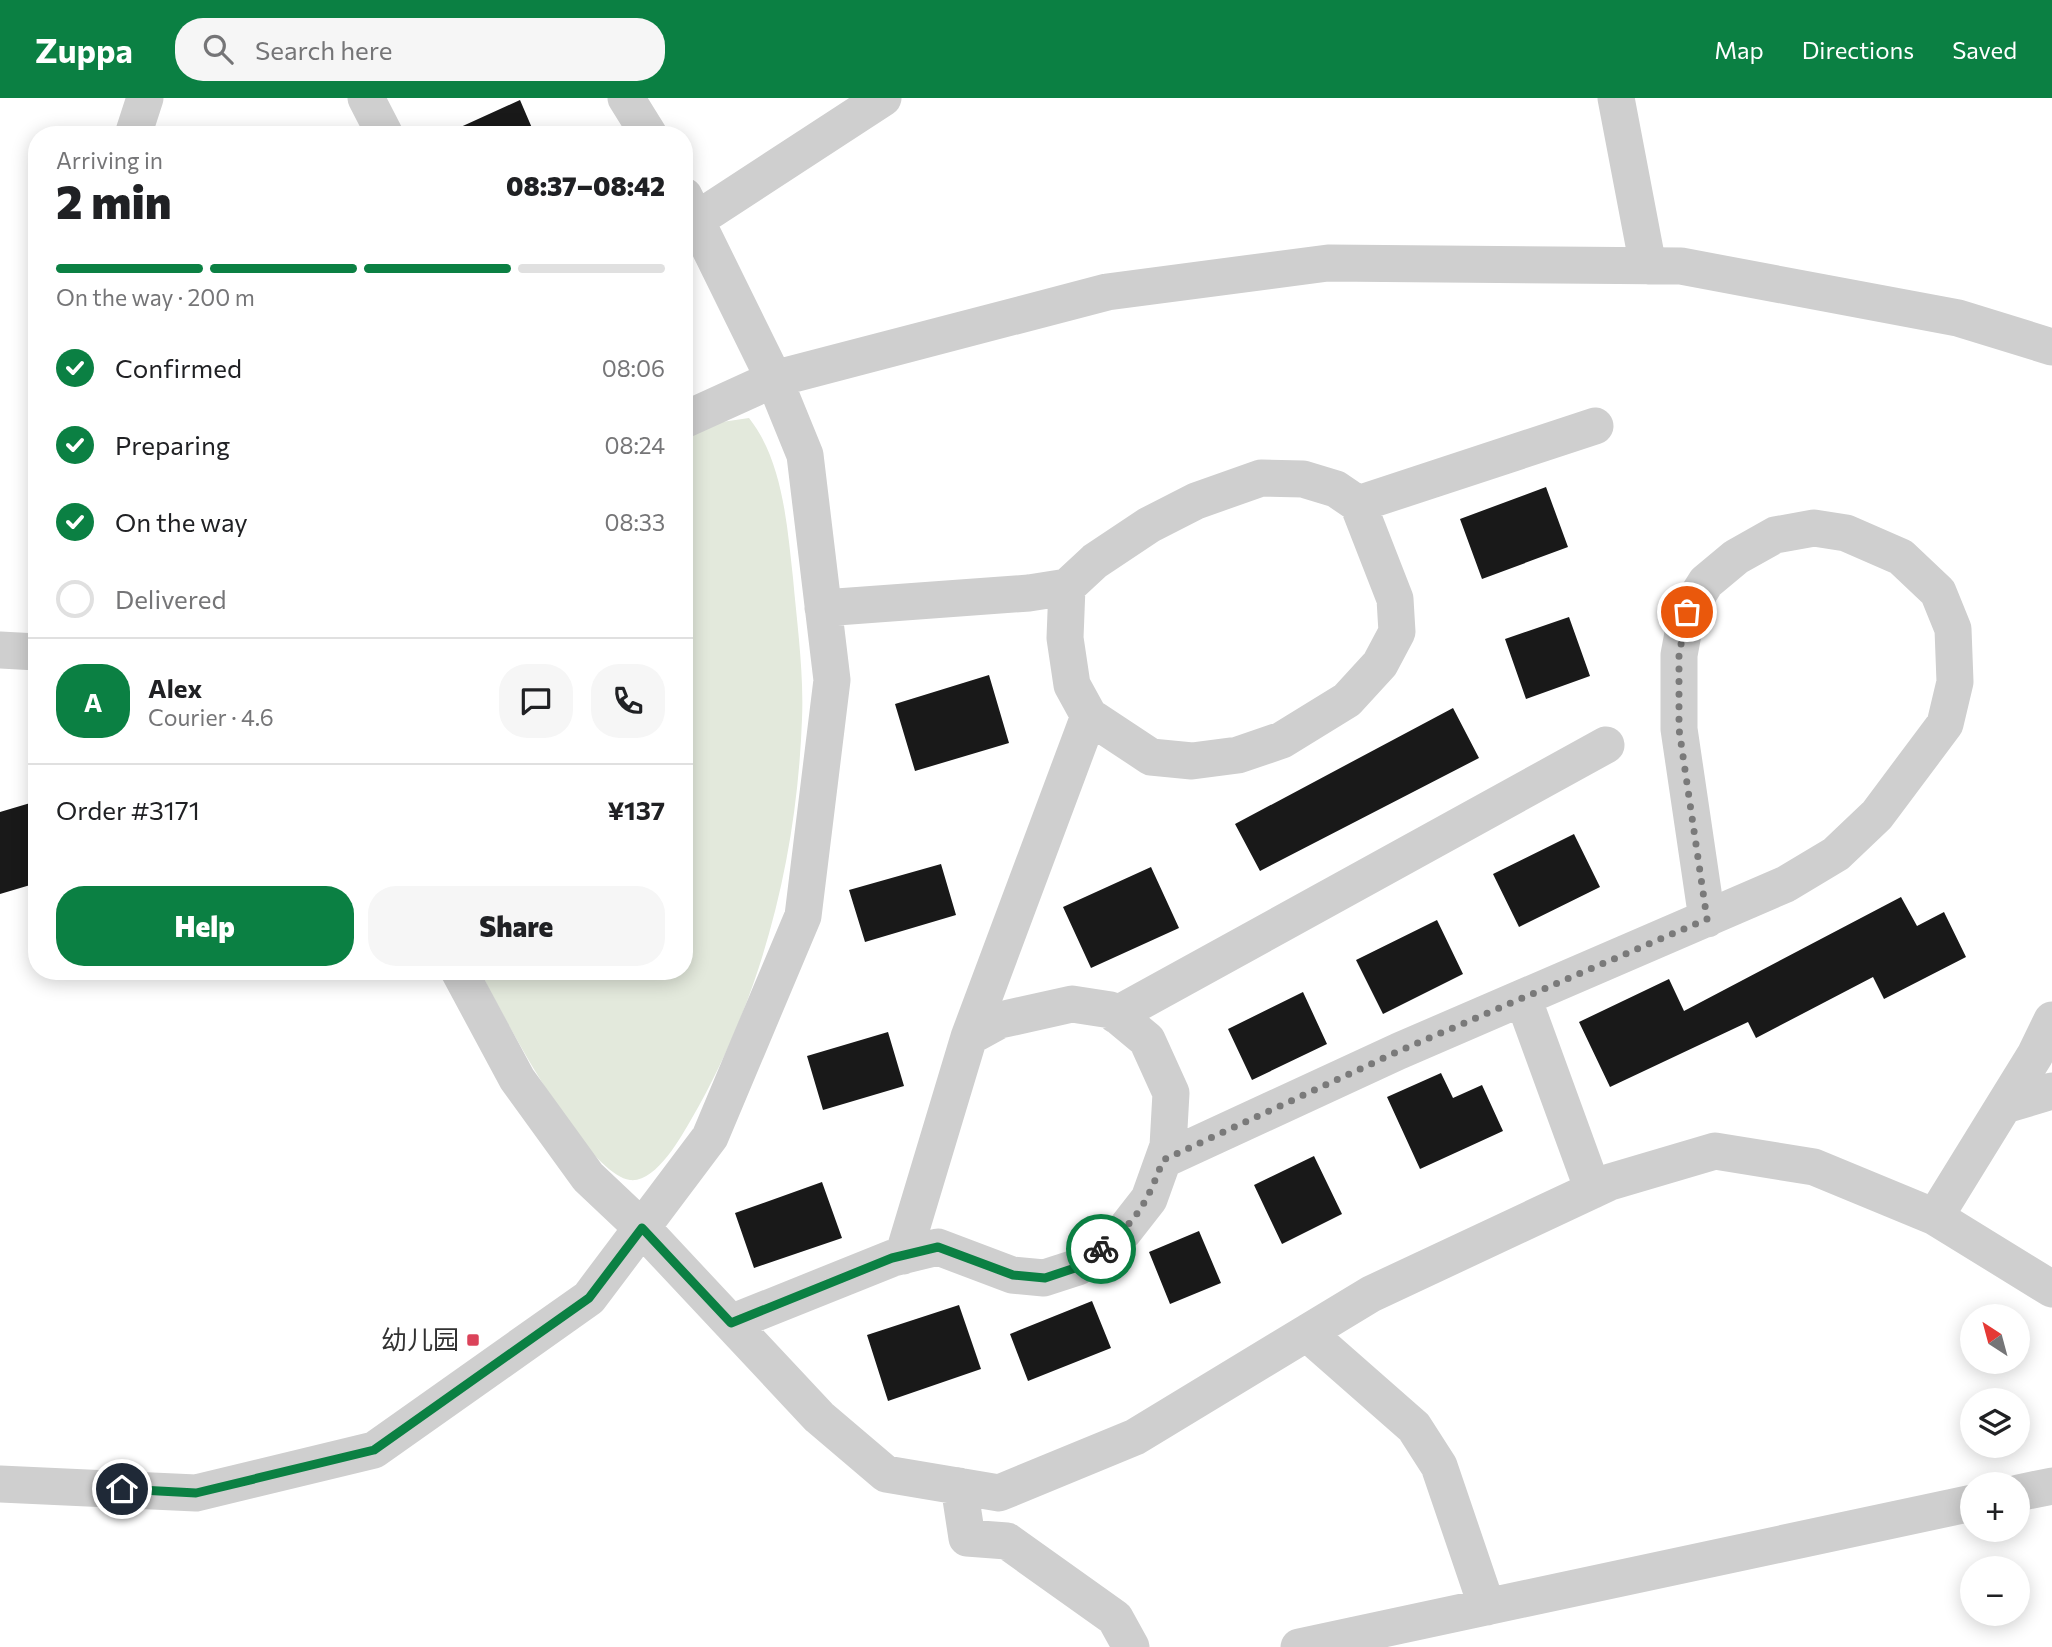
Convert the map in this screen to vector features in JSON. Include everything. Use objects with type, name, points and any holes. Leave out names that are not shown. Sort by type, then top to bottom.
[{"type":"street","points":[[136,126],[145,98]]},
{"type":"street","points":[[366,98],[380,126]]},
{"type":"street","points":[[626,98],[643,126]]},
{"type":"street","points":[[693,206],[883,98]]},
{"type":"street","points":[[1616,98],[1648,266]]},
{"type":"street","points":[[0,1484],[196,1493],[374,1450],[589,1298],[710,1137],[803,916],[832,680],[805,454],[774,379],[693,214]]},
{"type":"street","points":[[693,416],[774,379],[1107,292],[1328,263],[1681,266],[1958,317],[2052,347]]},
{"type":"street","points":[[1358,504],[1595,426]]},
{"type":"street","points":[[824,608],[1030,593],[1067,587],[1095,561],[1149,525],[1196,501],[1261,478],[1303,479],[1336,489],[1358,504],[1395,599],[1397,632],[1381,664],[1346,700],[1282,740],[1238,755],[1192,761],[1151,757],[1089,716],[1072,685],[1065,638],[1067,587]]},
{"type":"street","points":[[1163,1160],[1399,1051],[1707,919],[1786,884],[1836,854],[1877,815],[1945,724],[1955,682],[1953,629],[1938,592],[1901,557],[1846,533],[1814,528],[1775,535],[1736,557],[1706,582],[1687,612],[1679,655],[1679,729],[1707,919]]},
{"type":"street","points":[[0,650],[28,652]]},
{"type":"street","points":[[903,1256],[969,1037],[1089,716]]},
{"type":"street","points":[[1116,1014],[1606,745]]},
{"type":"street","points":[[464,980],[517,1079],[589,1177],[642,1228],[819,1417],[886,1474],[999,1493],[1135,1437],[1371,1294],[1610,1182],[1715,1151],[1814,1167],[1935,1217],[2052,1289]]},
{"type":"street","points":[[1523,998],[1593,1190]]},
{"type":"street","points":[[731,1323],[903,1256],[938,1247],[1013,1275],[1045,1278],[1078,1267],[1124,1231],[1149,1199],[1168,1146],[1171,1093],[1147,1040],[1111,1010],[1072,1004],[1000,1020],[969,1037]]},
{"type":"street","points":[[1935,1217],[2035,1055],[2052,1020]]},
{"type":"street","points":[[2005,1105],[2052,1091]]},
{"type":"street","points":[[1307,1333],[1414,1427],[1439,1465],[1487,1607]]},
{"type":"street","points":[[959,1486],[967,1538],[1007,1541],[1115,1618],[1131,1647]]},
{"type":"street","points":[[2030,1491],[2052,1486]]},
{"type":"street","points":[[1299,1647],[1960,1506]]},
{"type":"shaded area","points":[[749,418],[769,454],[782,494],[800,648],[802,719],[799,771],[793,823],[771,925],[738,1024],[717,1072],[674,1147],[649,1174],[630,1180],[611,1171],[568,1122],[525,1054],[485,980],[693,980],[693,431],[715,423]]},
{"type":"building","points":[[520,100],[531,126],[463,126]]},
{"type":"building","points":[[1546,487],[1568,547],[1482,579],[1460,519]]},
{"type":"building","points":[[1569,617],[1590,676],[1526,699],[1505,639]]},
{"type":"building","points":[[989,675],[1009,743],[915,771],[895,704]]},
{"type":"building","points":[[1453,708],[1479,758],[1260,871],[1235,824]]},
{"type":"building","points":[[28,804],[28,886],[0,894],[0,812]]},
{"type":"building","points":[[1574,834],[1600,887],[1519,927],[1493,874]]},
{"type":"building","points":[[941,864],[956,915],[865,942],[849,890]]},
{"type":"building","points":[[1151,867],[1179,928],[1091,968],[1063,907]]},
{"type":"building","points":[[1901,897],[1917,926],[1944,912],[1966,957],[1884,999],[1873,977],[1756,1038],[1748,1022],[1610,1087],[1579,1022],[1669,979],[1684,1011]]},
{"type":"building","points":[[1437,920],[1463,974],[1383,1014],[1356,960]]},
{"type":"building","points":[[1303,992],[1327,1044],[1252,1080],[1228,1029]]},
{"type":"building","points":[[888,1032],[904,1086],[823,1110],[807,1056]]},
{"type":"building","points":[[1441,1073],[1453,1098],[1482,1085],[1503,1131],[1420,1169],[1387,1097]]},
{"type":"building","points":[[1314,1156],[1342,1214],[1282,1244],[1254,1185]]},
{"type":"building","points":[[822,1182],[842,1238],[754,1268],[735,1213]]},
{"type":"building","points":[[1199,1231],[1221,1283],[1170,1304],[1149,1252]]},
{"type":"building","points":[[1092,1301],[1111,1348],[1028,1381],[1010,1334]]},
{"type":"building","points":[[959,1305],[981,1369],[888,1401],[867,1335]]},
{"type":"way so far","points":[[1101,1249],[1124,1231],[1149,1199],[1163,1160],[1399,1051],[1707,919],[1679,729],[1679,655],[1687,612]]},
{"type":"place","name":"幼儿园","points":[[473,1340]]},
{"type":"route","points":[[122,1489],[196,1493],[374,1450],[589,1298],[642,1228],[731,1323],[892,1258],[938,1247],[1013,1275],[1045,1278],[1078,1267],[1101,1249]]}]
